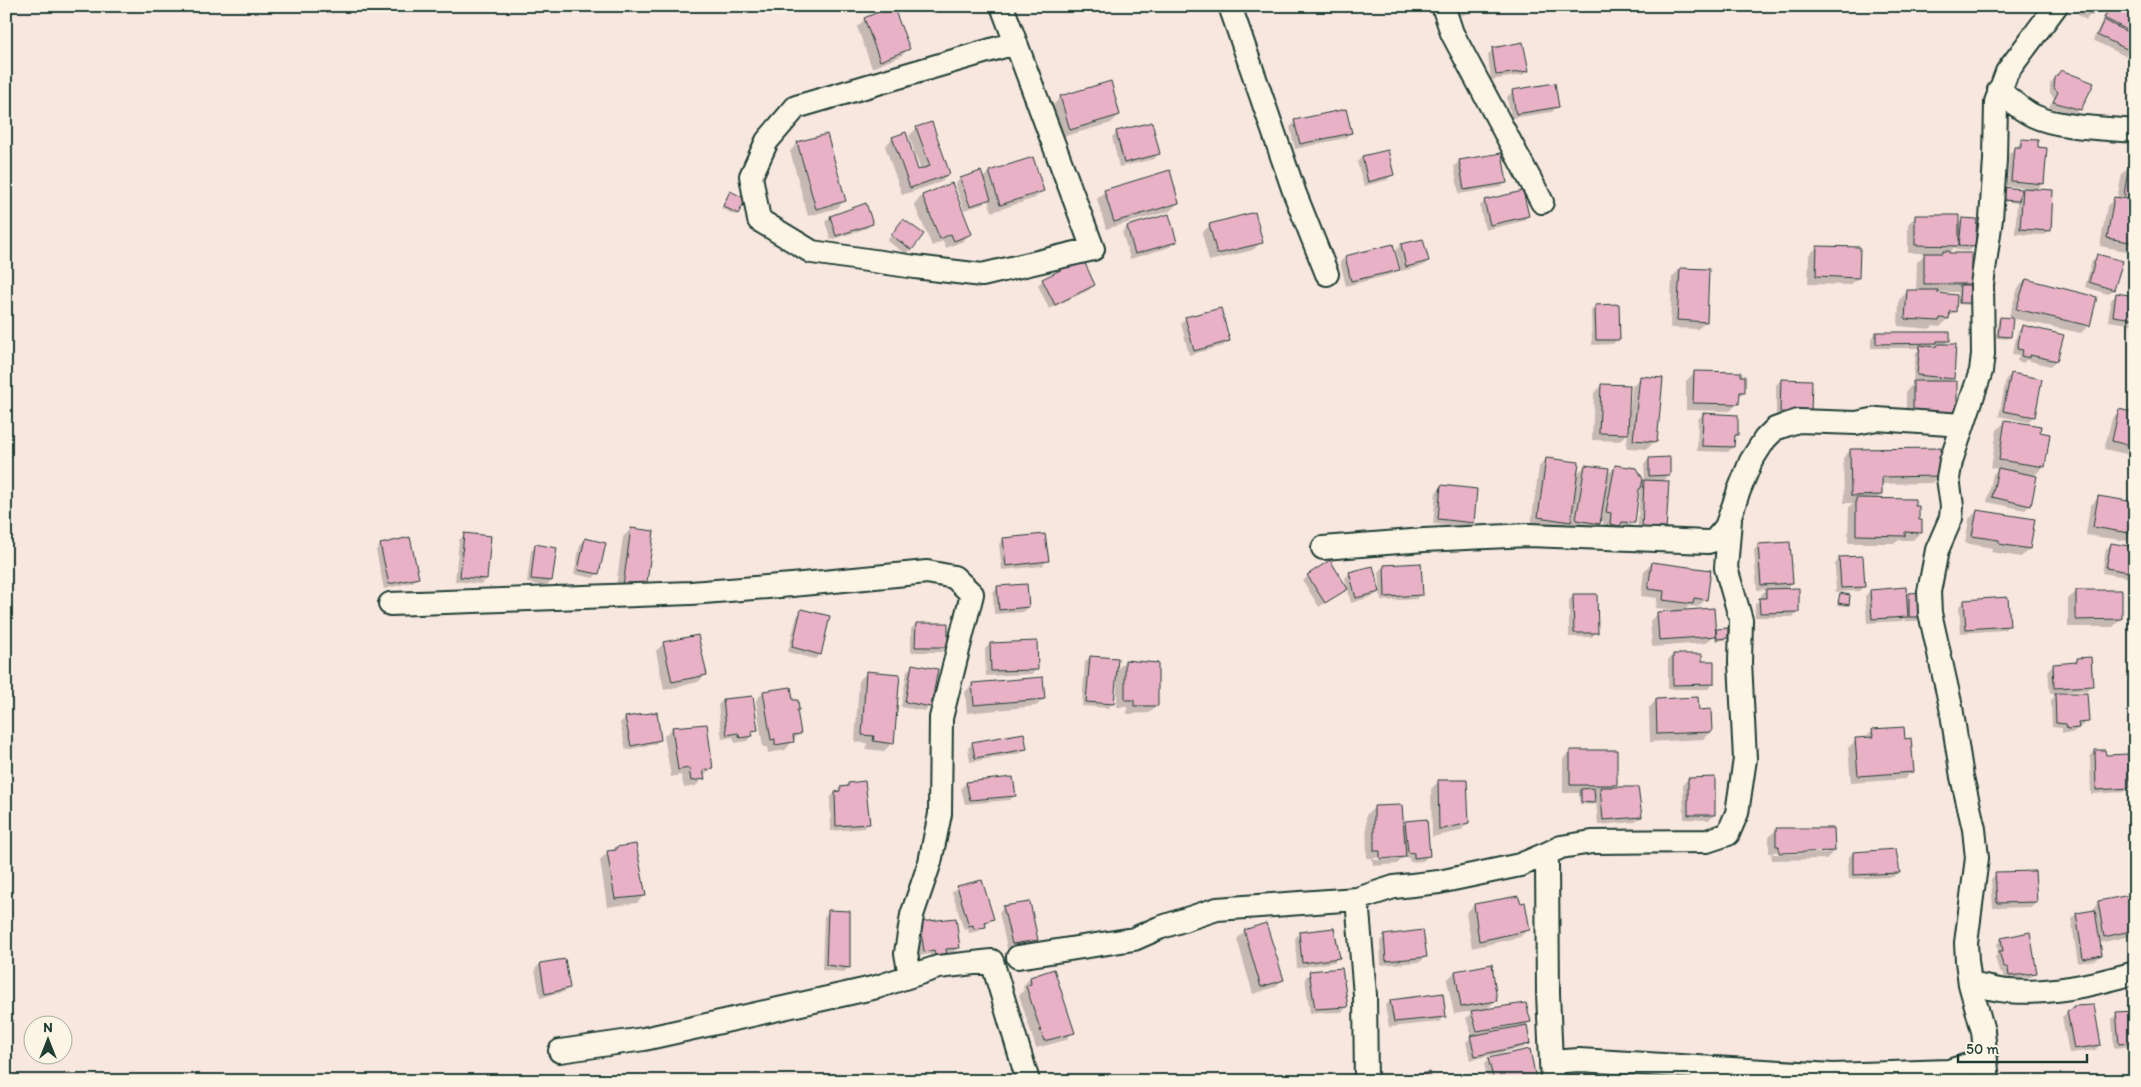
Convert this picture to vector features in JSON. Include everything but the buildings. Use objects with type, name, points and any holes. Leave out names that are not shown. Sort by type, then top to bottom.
[{"type":"street","points":[[1002,6],[1093,250],[982,275],[915,268],[812,252],[759,220],[750,176],[767,141],[796,107],[1015,43]]},
{"type":"street","points":[[1230,6],[1295,194],[1327,274]]},
{"type":"street","points":[[1443,6],[1452,32],[1542,202]]},
{"type":"street","points":[[1988,1081],[1981,1023],[1970,984],[1966,942],[1977,858],[1974,829],[1962,777],[1952,707],[1930,613],[1929,592],[1937,550],[1951,518],[1952,506],[1948,478],[1951,461],[1981,371],[1983,354],[1982,286],[1991,219],[1996,102],[1999,90],[2018,56],[2056,6]]},
{"type":"street","points":[[1999,90],[2025,112],[2036,117],[2058,122],[2135,131]]},
{"type":"street","points":[[1323,548],[1424,540],[1529,535],[1708,542],[1720,536],[1751,461],[1775,429],[1798,421],[1856,423],[1878,418],[1962,425]]},
{"type":"street","points":[[1018,957],[1134,939],[1159,928],[1217,909],[1357,899],[1394,887],[1439,882],[1520,865],[1561,847],[1592,842],[1707,841],[1728,834],[1737,814],[1745,759],[1740,662],[1741,620],[1726,568],[1730,515]]},
{"type":"street","points":[[390,604],[691,592],[792,585],[927,572],[954,577],[972,594],[941,718],[940,814],[930,862],[912,915],[906,953],[910,976]]},
{"type":"street","points":[[1546,854],[1548,993],[1552,1072],[1596,1061],[1833,1075],[1949,1071],[1971,1064],[1985,1050]]},
{"type":"street","points":[[1357,899],[1365,995],[1366,1081]]},
{"type":"street","points":[[560,1051],[644,1039],[725,1020],[782,1010],[877,987],[938,967],[992,961],[1028,1081]]},
{"type":"street","points":[[1970,984],[2008,991],[2042,991],[2098,983],[2135,973]]}]
